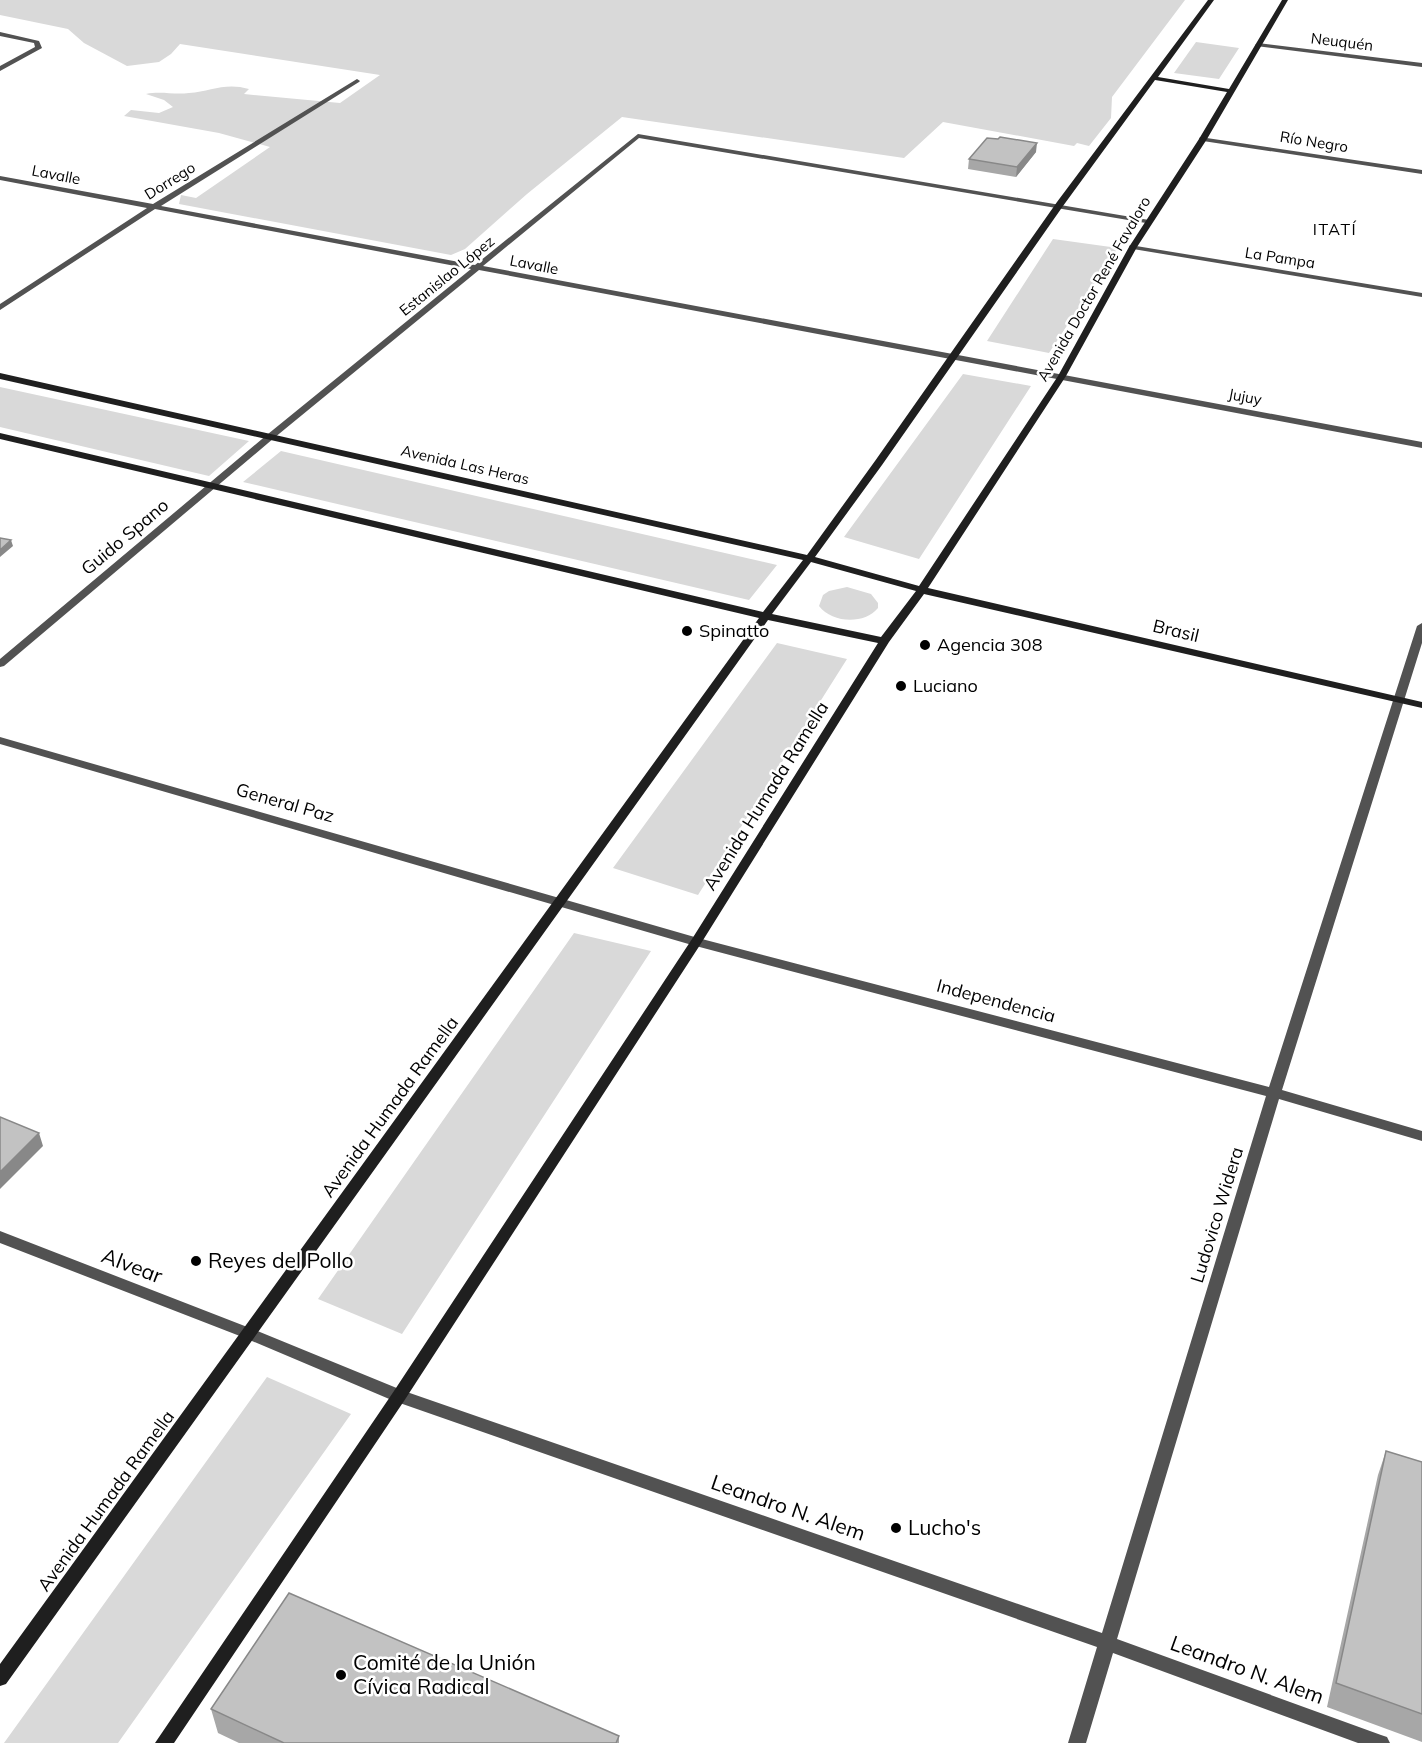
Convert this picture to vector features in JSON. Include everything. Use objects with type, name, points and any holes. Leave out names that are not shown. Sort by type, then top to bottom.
[{"type":"main road","points":[[810,559],[955,357],[1060,205],[1211,0]]},
{"type":"main road","name":"Avenida Doctor René Favaloro","points":[[922,590],[1062,376],[1134,247],[1203,139],[1285,0]]},
{"type":"main road","points":[[1153,78],[1231,91]]},
{"type":"main road","name":"Avenida Las Heras","points":[[0,376],[810,559],[922,590]]},
{"type":"main road","points":[[0,436],[765,616],[884,641]]},
{"type":"main road","name":"Avenida Humada Ramella","points":[[0,1678],[765,616],[810,559]]},
{"type":"main road","name":"Avenida Humada Ramella","points":[[164,1743],[399,1396],[696,942],[884,641],[922,590]]},
{"type":"main road","name":"Brasil","points":[[922,590],[1422,705]]},
{"type":"street","points":[[0,34],[36,42],[39,48],[0,69]]},
{"type":"street","name":"Neuquén","points":[[1258,45],[1422,65]]},
{"type":"street","name":"Dorrego","points":[[0,308],[152,208],[357,81]]},
{"type":"street","name":"Estanislao López","points":[[271,436],[638,135],[1060,205]]},
{"type":"street","name":"Río Negro","points":[[1203,139],[1422,172]]},
{"type":"street","name":"Lavalle","points":[[0,178],[1062,376]]},
{"type":"street","points":[[1060,205],[1149,222]]},
{"type":"street","name":"La Pampa","points":[[1134,247],[1422,295]]},
{"type":"street","name":"Jujuy","points":[[1062,376],[1422,445]]},
{"type":"street","name":"Guido Spano","points":[[0,664],[271,436]]},
{"type":"street","name":"Ludovico Widera","points":[[1077,1743],[1274,1093],[1422,626]]},
{"type":"street","name":"General Paz","points":[[0,740],[560,901]]},
{"type":"street","name":"Independencia","points":[[560,901],[696,942],[1274,1093],[1422,1136]]},
{"type":"street","name":"Alvear","points":[[0,1237],[250,1334]]},
{"type":"street","name":"Leandro N. Alem","points":[[250,1334],[399,1396],[1108,1643],[1381,1743]]},
{"type":"shaded area","points":[[0,0],[1185,0],[1112,97],[1111,118],[1089,146],[1077,143],[1074,146],[943,122],[904,158],[622,117],[527,194],[465,249],[451,255],[179,204],[181,195],[196,198],[270,147],[219,133],[124,116],[131,110],[159,113],[173,107],[164,100],[146,94],[189,93],[233,86],[249,89],[244,94],[340,103],[380,75],[180,44],[159,62],[127,66],[84,43],[68,29],[0,15]]},
{"type":"shaded area","points":[[1196,42],[1239,48],[1219,79],[1174,73]]},
{"type":"shaded area","points":[[1053,239],[1118,248],[1049,353],[987,341]]},
{"type":"shaded area","points":[[963,374],[1031,386],[919,559],[844,537]]},
{"type":"shaded area","points":[[0,387],[249,441],[209,476],[0,427]]},
{"type":"shaded area","points":[[281,451],[777,565],[749,600],[243,482]]},
{"type":"shaded area","points":[[847,587],[871,594],[878,603],[878,608],[865,617],[848,620],[832,616],[819,606],[823,595],[829,591]]},
{"type":"shaded area","points":[[777,643],[847,659],[698,895],[613,868]]},
{"type":"shaded area","points":[[574,933],[651,951],[402,1334],[318,1299]]},
{"type":"shaded area","points":[[267,1377],[351,1414],[118,1743],[4,1743]]},
{"type":"building","points":[[1000,137],[1037,143],[1017,167],[969,159],[987,138],[998,139]]},
{"type":"building","points":[[0,538],[11,540],[0,550]]},
{"type":"building","points":[[0,1117],[39,1133],[0,1172]]},
{"type":"building","points":[[1386,1451],[1422,1462],[1422,1714],[1336,1683]]},
{"type":"building","name":"Comité de la Unión Cívica Radical","points":[[289,1593],[619,1736],[616,1743],[284,1743],[211,1709]]},
{"type":"place","name":"Spinatto","points":[[687,631]]},
{"type":"place","name":"Agencia 308","points":[[925,645]]},
{"type":"place","name":"Luciano","points":[[901,686]]},
{"type":"place","name":"Reyes del Pollo","points":[[196,1261]]},
{"type":"place","name":"Lucho's","points":[[896,1528]]},
{"type":"place","name":"Comité de la Unión Cívica Radical","points":[[341,1675]]},
{"type":"district","name":"ITATÍ","points":[[1335,229]]}]
